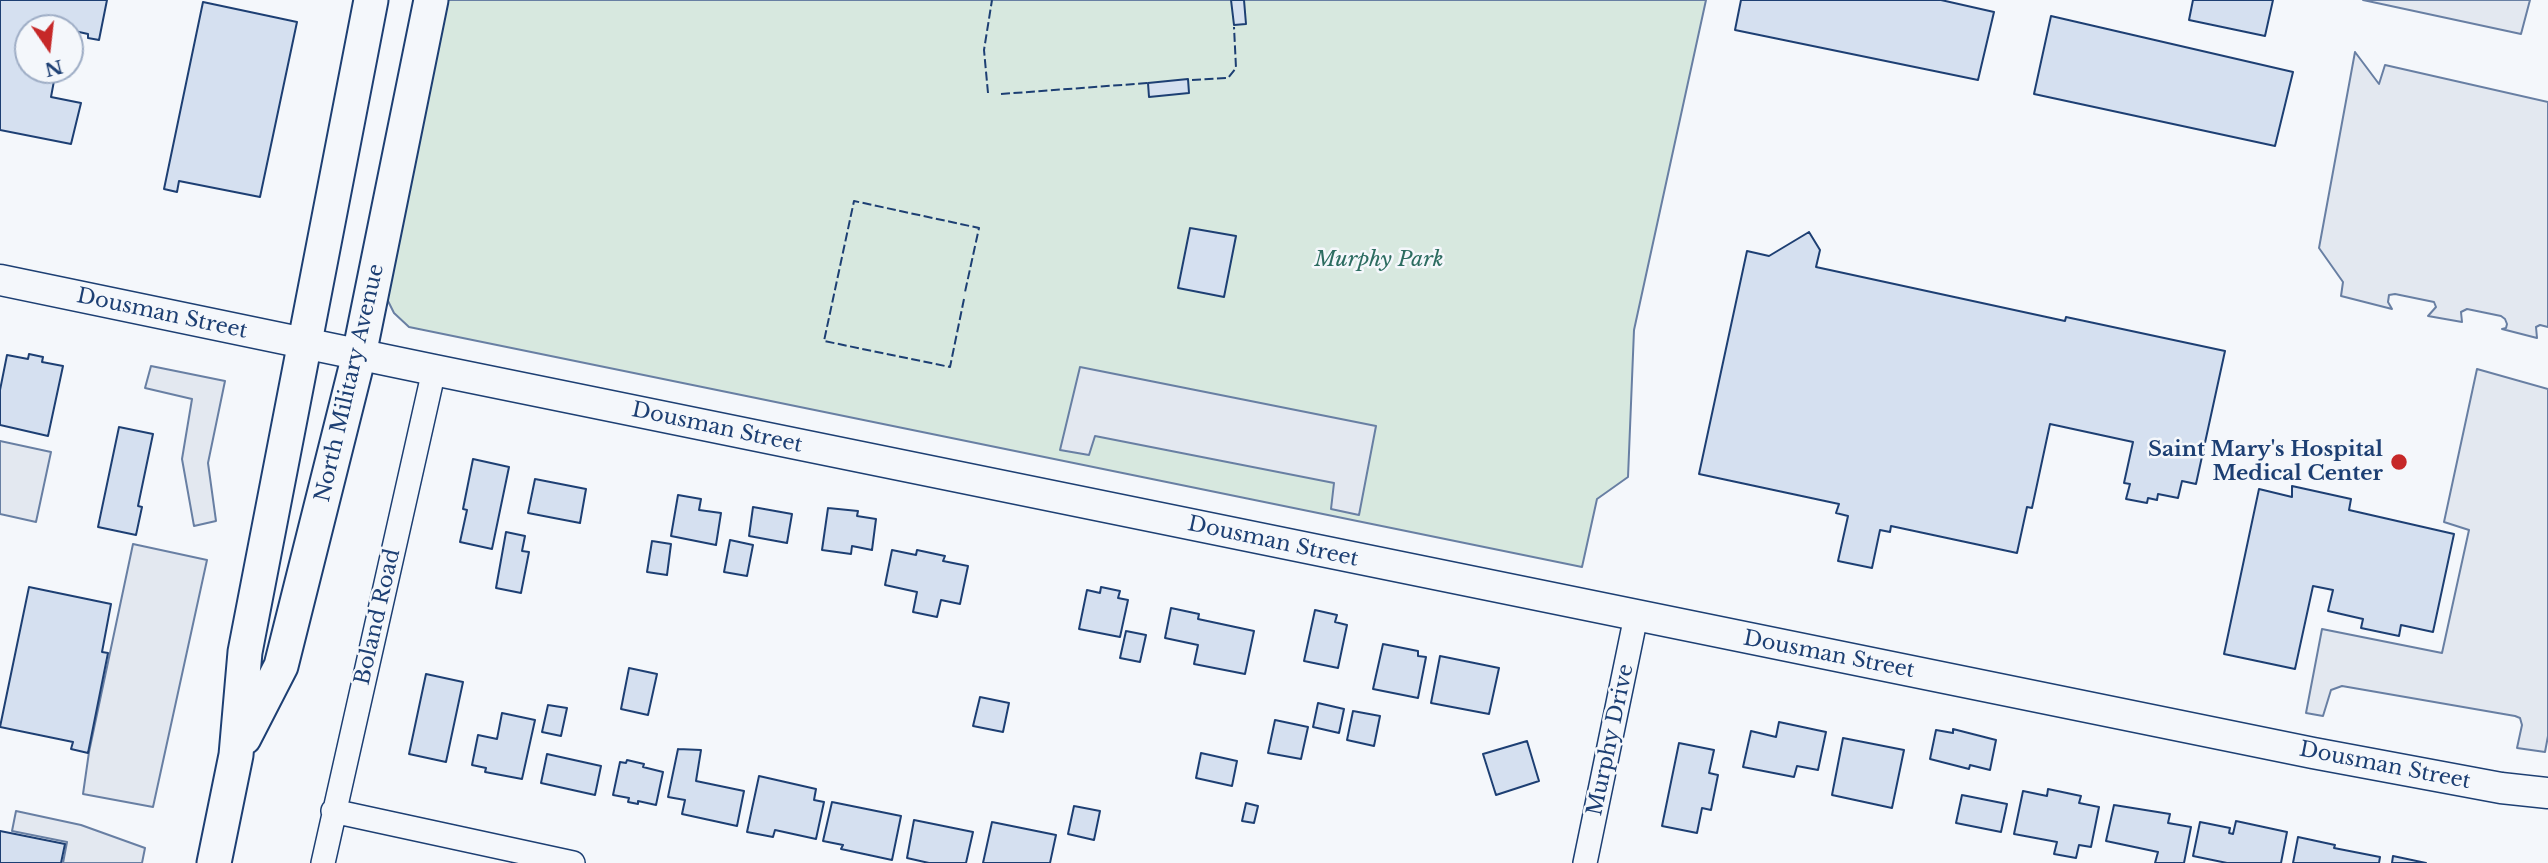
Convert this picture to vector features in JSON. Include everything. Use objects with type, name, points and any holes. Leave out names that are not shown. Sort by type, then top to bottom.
[{"type":"main road","name":"North Military Avenue","points":[[214,863],[236,755],[245,652],[371,0]]},
{"type":"main road","name":"North Military Avenue","points":[[236,755],[281,667],[359,355],[431,0]]},
{"type":"street","name":"Dousman Street","points":[[0,280],[2313,753],[2501,788],[2548,793]]},
{"type":"street","name":"Boland Road","points":[[323,863],[434,370]]},
{"type":"street","name":"Murphy Drive","points":[[1585,863],[1636,616]]},
{"type":"street","points":[[333,811],[573,863]]},
{"type":"green space","name":"Murphy Park","points":[[448,0],[1706,0],[1634,330],[1628,477],[1597,499],[1582,567],[409,327],[394,313],[387,299]]},
{"type":"shaded area","points":[[2363,0],[2530,0],[2521,34]]},
{"type":"shaded area","points":[[2355,52],[2379,84],[2385,65],[2548,102],[2548,327],[2536,327],[2537,338],[2502,329],[2506,328],[2507,324],[2501,316],[2467,309],[2461,312],[2462,322],[2428,316],[2436,307],[2434,302],[2389,295],[2388,302],[2392,309],[2341,296],[2343,282],[2319,248]]},
{"type":"shaded area","points":[[151,366],[225,381],[208,463],[216,521],[194,526],[182,459],[192,399],[145,388]]},
{"type":"shaded area","points":[[1080,367],[1376,426],[1359,515],[1331,509],[1334,483],[1095,436],[1089,455],[1060,450]]},
{"type":"shaded area","points":[[2477,369],[2548,389],[2548,736],[2545,752],[2517,748],[2522,725],[2520,718],[2515,716],[2342,686],[2331,690],[2323,716],[2306,713],[2322,629],[2442,653],[2469,530],[2444,522]]},
{"type":"shaded area","points":[[0,441],[51,452],[36,522],[0,514]]},
{"type":"shaded area","points":[[133,544],[207,560],[153,807],[83,794],[89,752]]},
{"type":"shaded area","points":[[16,811],[81,825],[145,848],[142,863],[63,863],[67,842],[12,831]]},
{"type":"building","points":[[0,0],[107,0],[99,40],[88,38],[88,34],[84,33],[84,14],[14,14],[14,84],[53,84],[51,97],[81,103],[71,144],[0,130]]},
{"type":"building","points":[[1231,0],[1244,0],[1246,24],[1234,25]]},
{"type":"building","points":[[1741,0],[1941,0],[1994,12],[1978,80],[1735,30]]},
{"type":"building","points":[[2193,0],[2273,0],[2265,36],[2189,20]]},
{"type":"building","points":[[203,2],[297,22],[260,197],[179,181],[177,192],[164,189]]},
{"type":"building","points":[[2051,16],[2293,72],[2275,146],[2034,94]]},
{"type":"building","points":[[1188,79],[1189,93],[1149,97],[1148,83]]},
{"type":"building","points":[[1190,228],[1236,236],[1224,297],[1178,288]]},
{"type":"building","points":[[1809,232],[1820,250],[1816,267],[2065,321],[2066,317],[2225,351],[2196,484],[2182,481],[2178,498],[2158,494],[2157,500],[2148,498],[2147,503],[2126,499],[2130,484],[2124,483],[2133,442],[2050,424],[2032,508],[2027,507],[2017,553],[1891,526],[1890,532],[1880,530],[1872,568],[1838,561],[1848,516],[1836,513],[1839,504],[1699,474],[1747,251],[1769,256]]},
{"type":"building","points":[[29,354],[43,357],[42,362],[63,366],[48,436],[0,425],[0,390],[7,355],[28,359]]},
{"type":"building","points":[[119,427],[153,434],[138,506],[142,507],[136,535],[98,527]]},
{"type":"building","points":[[473,459],[509,467],[492,549],[460,542],[467,510],[463,509]]},
{"type":"building","points":[[535,479],[586,489],[580,523],[528,513]]},
{"type":"building","points":[[2292,486],[2351,499],[2349,510],[2454,534],[2433,632],[2401,625],[2399,636],[2361,628],[2363,619],[2328,611],[2333,590],[2313,586],[2295,669],[2224,654],[2259,489],[2292,497]]},
{"type":"building","points":[[678,495],[701,499],[699,510],[721,513],[716,545],[671,536]]},
{"type":"building","points":[[753,507],[792,514],[787,543],[749,536]]},
{"type":"building","points":[[828,508],[858,511],[857,516],[876,519],[872,550],[852,546],[851,554],[822,550]]},
{"type":"building","points":[[506,532],[525,536],[522,551],[529,552],[521,593],[496,588]]},
{"type":"building","points":[[730,540],[753,545],[747,576],[724,572]]},
{"type":"building","points":[[652,541],[671,544],[667,575],[647,572]]},
{"type":"building","points":[[892,550],[916,555],[917,550],[945,556],[943,561],[968,566],[960,604],[941,600],[937,617],[913,612],[917,592],[885,585]]},
{"type":"building","points":[[29,587],[111,604],[102,652],[108,653],[88,753],[71,749],[73,742],[0,727]]},
{"type":"building","points":[[1101,587],[1120,591],[1118,598],[1128,600],[1120,637],[1079,629],[1087,590],[1100,593]]},
{"type":"building","points":[[1171,608],[1199,614],[1198,619],[1254,631],[1245,674],[1194,664],[1198,645],[1165,638]]},
{"type":"building","points":[[1315,610],[1337,615],[1335,622],[1347,625],[1338,668],[1304,661]]},
{"type":"building","points":[[1126,631],[1146,635],[1140,662],[1120,658]]},
{"type":"building","points":[[1383,644],[1418,651],[1418,656],[1426,657],[1418,698],[1373,689]]},
{"type":"building","points":[[1440,656],[1499,668],[1489,714],[1431,703]]},
{"type":"building","points":[[629,668],[657,674],[648,715],[621,709]]},
{"type":"building","points":[[426,674],[463,682],[446,762],[409,754]]},
{"type":"building","points":[[980,697],[1009,703],[1003,732],[973,726]]},
{"type":"building","points":[[1318,703],[1344,709],[1339,733],[1313,727]]},
{"type":"building","points":[[548,705],[567,708],[561,736],[542,732]]},
{"type":"building","points":[[1353,711],[1380,716],[1374,746],[1347,740]]},
{"type":"building","points":[[502,713],[535,720],[522,779],[485,772],[486,768],[472,765],[478,735],[497,739]]},
{"type":"building","points":[[1275,720],[1308,727],[1301,759],[1268,753]]},
{"type":"building","points":[[1779,722],[1826,732],[1818,770],[1797,766],[1794,777],[1743,767],[1751,731],[1776,737]]},
{"type":"building","points":[[1953,729],[1996,740],[1990,770],[1970,765],[1969,769],[1930,759],[1936,730],[1953,733]]},
{"type":"building","points":[[1843,738],[1904,750],[1892,808],[1832,795]]},
{"type":"building","points":[[1527,741],[1539,781],[1496,795],[1483,754]]},
{"type":"building","points":[[1679,743],[1714,750],[1709,773],[1718,775],[1711,810],[1702,808],[1697,833],[1662,826]]},
{"type":"building","points":[[678,749],[701,750],[696,781],[744,791],[737,826],[682,814],[685,800],[668,797]]},
{"type":"building","points":[[1201,753],[1237,761],[1232,786],[1196,778]]},
{"type":"building","points":[[547,754],[601,766],[595,795],[541,783]]},
{"type":"building","points":[[627,760],[663,772],[656,805],[628,802],[629,798],[613,795],[620,762],[626,763]]},
{"type":"building","points":[[759,776],[816,789],[814,800],[824,802],[816,839],[775,830],[773,837],[747,832]]},
{"type":"building","points":[[2048,789],[2081,796],[2079,803],[2099,807],[2091,847],[2079,845],[2076,858],[2054,854],[2057,842],[2014,834],[2023,791],[2047,796]]},
{"type":"building","points":[[1962,795],[2007,804],[2001,832],[1956,823]]},
{"type":"building","points":[[832,802],[901,816],[892,860],[841,849],[843,845],[823,841]]},
{"type":"building","points":[[1246,803],[1258,806],[1254,823],[1242,821]]},
{"type":"building","points":[[2114,805],[2170,814],[2168,823],[2191,827],[2184,863],[2155,863],[2158,852],[2106,841]]},
{"type":"building","points":[[1074,806],[1100,811],[1094,840],[1068,834]]},
{"type":"building","points":[[914,820],[973,832],[966,863],[929,863],[907,858]]},
{"type":"building","points":[[2236,821],[2287,832],[2281,863],[2227,863],[2193,856],[2200,822],[2230,828],[2229,833],[2233,834]]},
{"type":"building","points":[[992,822],[1056,835],[1050,863],[983,863]]},
{"type":"building","points":[[0,831],[65,844],[61,863],[0,863]]},
{"type":"building","points":[[2298,837],[2335,845],[2334,848],[2380,857],[2379,863],[2293,863]]},
{"type":"building","points":[[2393,856],[2426,863],[2392,863]]},
{"type":"fence","points":[[988,93],[984,50],[992,0]]},
{"type":"fence","points":[[1192,80],[1228,78],[1236,68],[1234,27]]},
{"type":"fence","points":[[1001,94],[1148,83]]},
{"type":"fence","points":[[964,299],[950,367],[824,341],[854,201],[979,228],[965,292]]},
{"type":"place","name":"Saint Mary's Hospital Medical Center","points":[[2399,462]]}]
